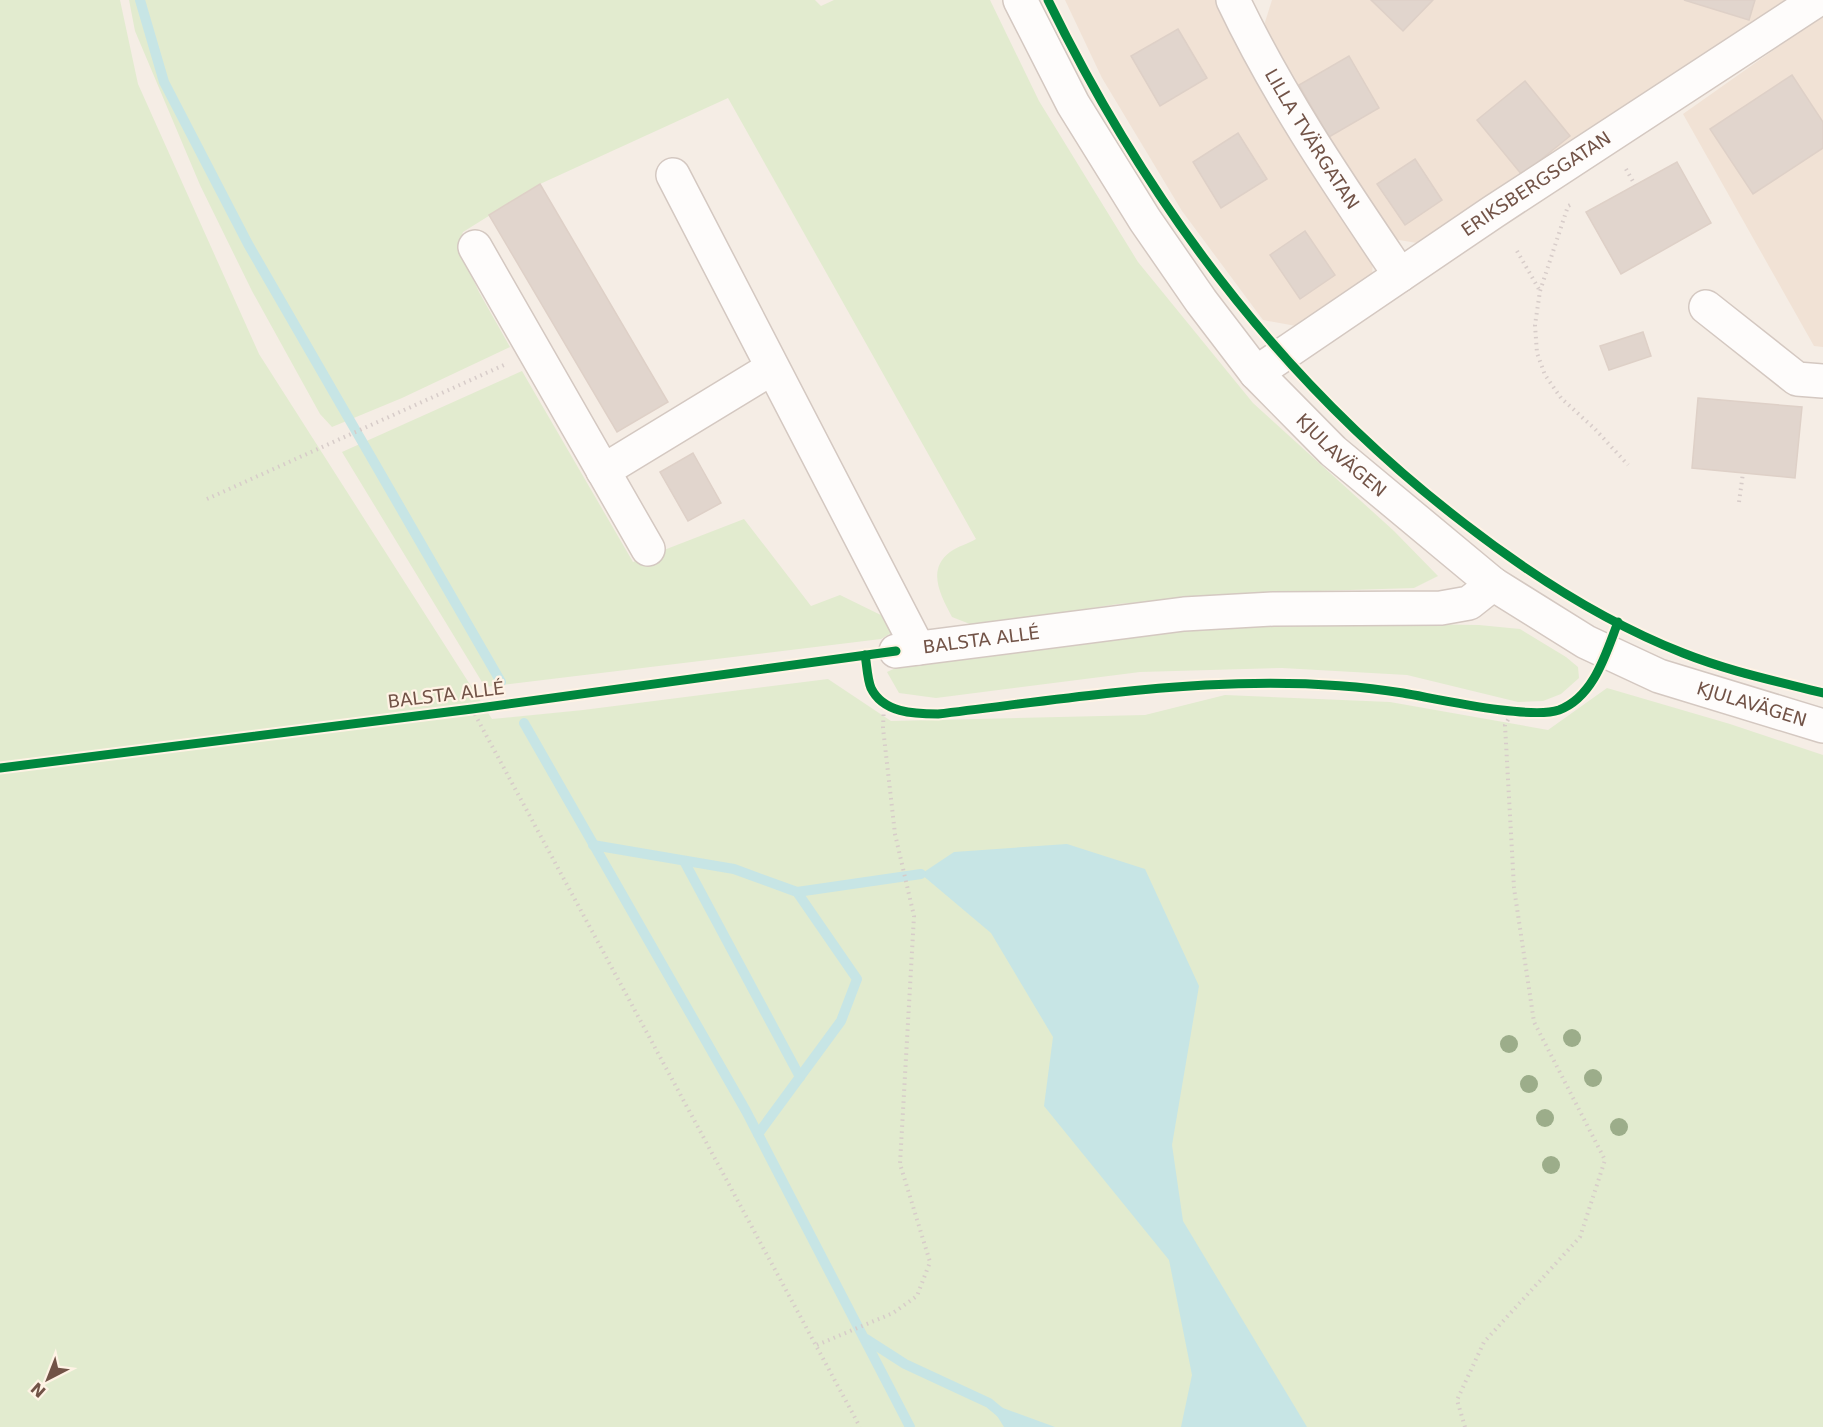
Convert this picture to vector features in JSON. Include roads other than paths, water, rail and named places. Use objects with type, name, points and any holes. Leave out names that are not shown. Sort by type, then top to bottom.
[{"type":"street","name":"KJULAVÄGEN","points":[[1020,0],[1073,104],[1145,220],[1201,301],[1256,373],[1332,451],[1493,584],[1586,642],[1659,676],[1823,726]]},
{"type":"street","name":"LILLA TVÄRGATAN","points":[[1233,0],[1250,37],[1310,141],[1400,275]]},
{"type":"street","name":"ERIKSBERGSGATAN","points":[[1256,373],[1400,275],[1817,0]]},
{"type":"street","points":[[603,471],[772,368],[674,175]]},
{"type":"street","points":[[475,247],[648,549]]},
{"type":"street","points":[[1706,307],[1797,379],[1823,381]]},
{"type":"street","name":"BALSTA ALLÉ","points":[[772,368],[907,650],[1184,614],[1273,609],[1441,608],[1468,603],[1493,584]]},
{"type":"water","points":[[1067,844],[1145,869],[1199,986],[1172,1145],[1183,1221],[1307,1427],[1181,1427],[1192,1375],[1169,1260],[1044,1106],[1053,1037],[991,933],[921,874],[954,852]]},
{"type":"water","points":[[989,1403],[1055,1427],[1004,1427]]},
{"type":"waterway","points":[[140,0],[164,82],[248,244],[501,682]]},
{"type":"waterway","points":[[524,723],[746,1111],[910,1427]]},
{"type":"waterway","points":[[593,845],[734,869],[797,892],[857,979],[841,1021],[758,1134]]},
{"type":"waterway","points":[[684,861],[800,1077]]},
{"type":"waterway","points":[[797,892],[921,874]]},
{"type":"waterway","points":[[866,1339],[905,1364],[989,1403],[1018,1427]]}]
